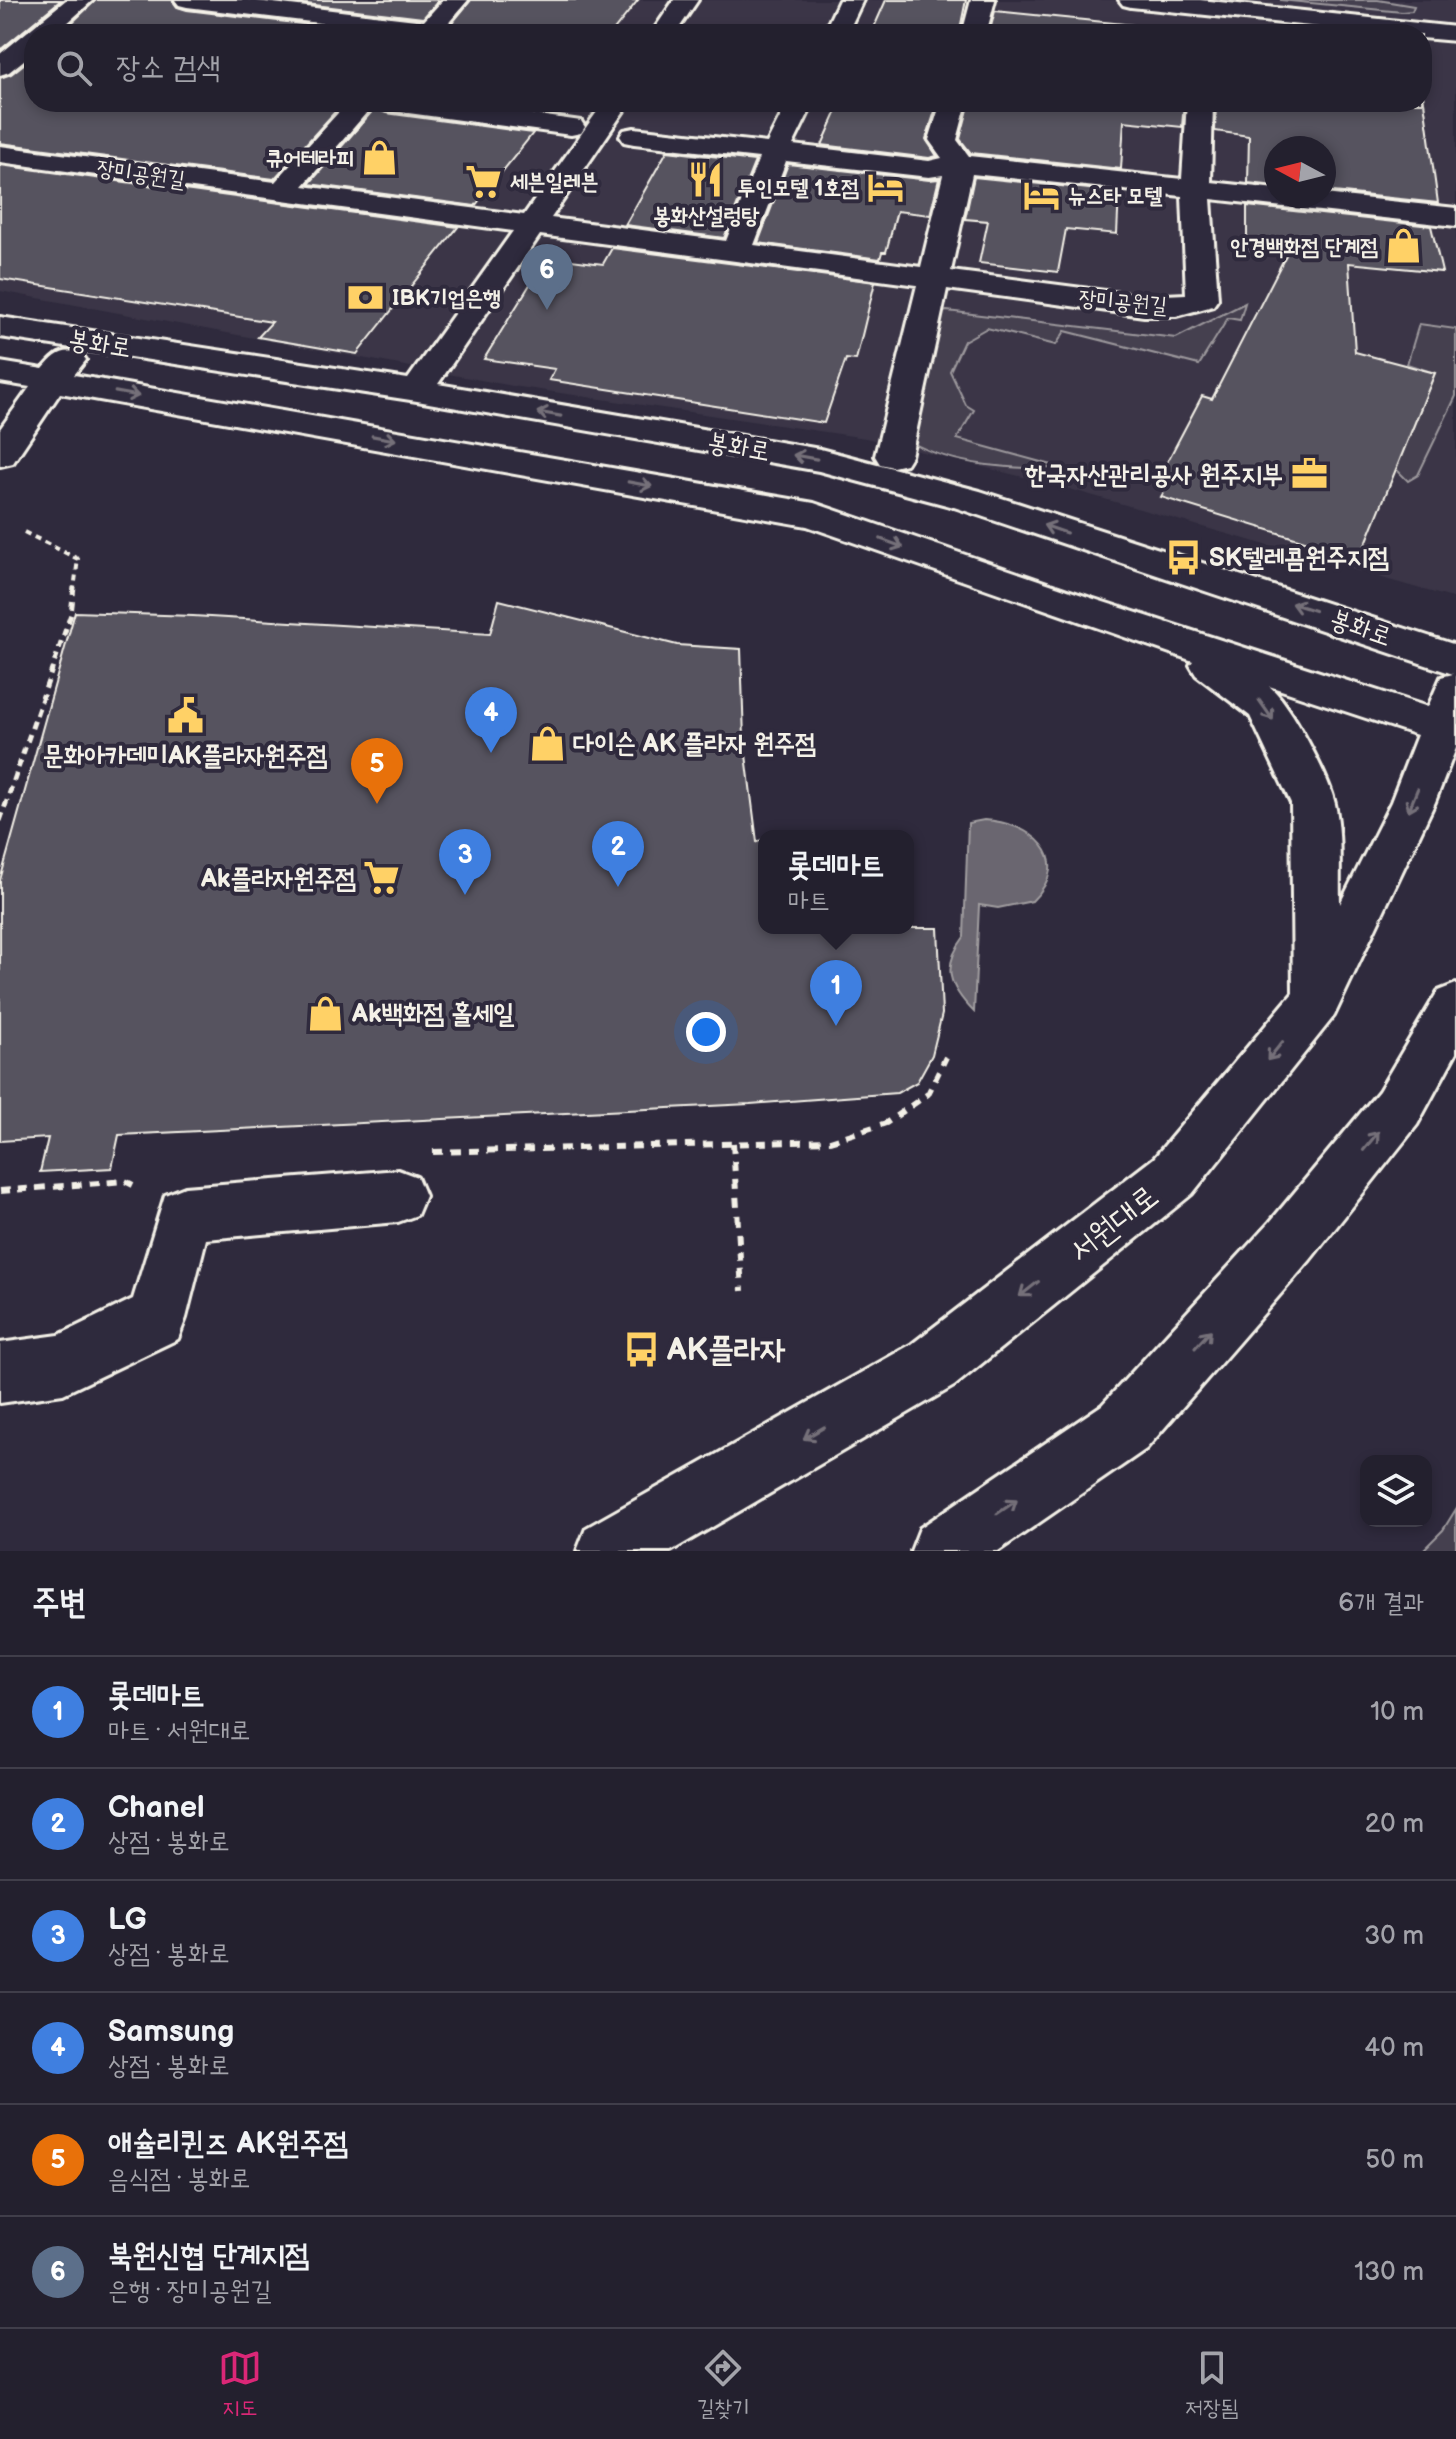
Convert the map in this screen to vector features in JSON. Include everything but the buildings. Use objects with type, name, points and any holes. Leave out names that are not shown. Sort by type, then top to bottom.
[{"type":"street","points":[[52,24],[81,0]]},
{"type":"street","points":[[187,0],[373,24]]},
{"type":"street","points":[[434,24],[456,0]]},
{"type":"street","points":[[670,24],[686,0]]},
{"type":"street","points":[[840,24],[851,0]]},
{"type":"street","points":[[977,24],[983,0]]},
{"type":"street","points":[[1131,0],[1359,24]]},
{"type":"street","points":[[1203,24],[1204,8]]},
{"type":"street","points":[[1432,32],[1456,34]]},
{"type":"street","points":[[3,62],[24,46]]},
{"type":"street","points":[[3,62],[24,61]]},
{"type":"street","points":[[282,192],[353,112]]},
{"type":"street","points":[[460,112],[571,127]]},
{"type":"street","points":[[417,391],[610,112]]},
{"type":"street","points":[[736,253],[776,152],[796,112]]},
{"type":"street","points":[[893,456],[960,164],[943,140],[951,112]]},
{"type":"street","name":"장미공원길","points":[[0,154],[934,279],[1144,306],[1176,306],[1202,299],[1196,189],[1200,112]]},
{"type":"street","points":[[634,136],[929,169],[960,164],[1456,217]]},
{"type":"street","name":"봉화로","points":[[0,327],[417,391],[820,460],[967,499],[1456,660]]},
{"type":"street","points":[[0,455],[51,381],[87,341]]},
{"type":"street","name":"봉화로","points":[[0,372],[814,515],[1077,608],[1451,716]]},
{"type":"street","points":[[1077,608],[1142,639],[1219,668],[1266,706],[1295,760],[1313,803],[1316,1001]]},
{"type":"street","name":"서원대로","points":[[609,1551],[933,1365],[1173,1176],[1316,1001],[1413,802],[1451,716]]},
{"type":"street","points":[[943,1551],[1124,1427],[1290,1241],[1398,1108],[1456,1006]]},
{"type":"street","points":[[0,1373],[63,1364],[157,1318],[185,1214],[398,1196]]},
{"type":"path","points":[[0,821],[71,614],[78,559],[24,532]]},
{"type":"path","points":[[398,1196],[403,1153],[830,1141],[886,1123],[928,1094],[946,1057]]},
{"type":"path","points":[[733,1143],[742,1291]]},
{"type":"path","points":[[0,1191],[125,1181],[185,1214]]},
{"type":"shaded area","points":[[0,0],[1456,0],[1456,599],[1059,486],[866,438],[513,386],[0,291]]},
{"type":"shaded area","points":[[1280,0],[1378,0],[1414,6],[1412,11],[1402,12]]},
{"type":"shaded area","points":[[1245,303],[1240,320],[1228,318],[1199,365],[1065,331],[1056,345],[987,328],[964,341],[950,371],[966,405],[974,410],[957,439],[1063,468],[985,465],[946,457],[911,442],[940,313],[947,311],[1176,338]]},
{"type":"shaded area","points":[[1419,324],[1456,329],[1456,396],[1418,475],[1408,481],[1396,469],[1435,373],[1407,364]]},
{"type":"shaded area","points":[[984,820],[1017,827],[1031,835],[1049,857],[1050,870],[1045,885],[1032,901],[998,908],[979,905],[974,1012],[954,985],[950,967],[964,937],[968,823]]},
{"type":"shaded area","points":[[1456,1509],[1456,1551],[1422,1551],[1443,1530]]},
{"type":"place","name":"큐어테라피","points":[[380,157]]},
{"type":"place","name":"봉화산설렁탕","points":[[706,179]]},
{"type":"place","name":"세븐일레븐","points":[[484,181]]},
{"type":"place","name":"투인모텔 1호점","points":[[885,187]]},
{"type":"place","name":"뉴스타 모텔","points":[[1042,195]]},
{"type":"place","name":"안경백화점 단계점","points":[[1404,246]]},
{"type":"place","name":"IBK기업은행","points":[[366,297]]},
{"type":"place","name":"북원신협 단계지점","points":[[547,310]]},
{"type":"place","name":"한국자산관리공사 원주지부","points":[[1309,474]]},
{"type":"place","name":"SK텔레콤원주지점","points":[[1183,557]]},
{"type":"place","name":"문화아카데미AK플라자원주점","points":[[185,716]]},
{"type":"place","name":"다이슨 AK 플라자 원주점","points":[[547,743]]},
{"type":"place","name":"Samsung","points":[[491,753]]},
{"type":"place","name":"애슐리퀸즈 AK원주점","points":[[377,804]]},
{"type":"place","name":"Ak플라자원주점","points":[[382,878]]},
{"type":"place","name":"Chanel","points":[[618,887]]},
{"type":"place","name":"LG","points":[[465,895]]},
{"type":"place","name":"Ak백화점 홀세일","points":[[326,1013]]},
{"type":"place","name":"롯데마트","points":[[836,1026]]},
{"type":"place","name":"AK플라자","points":[[641,1349]]}]
